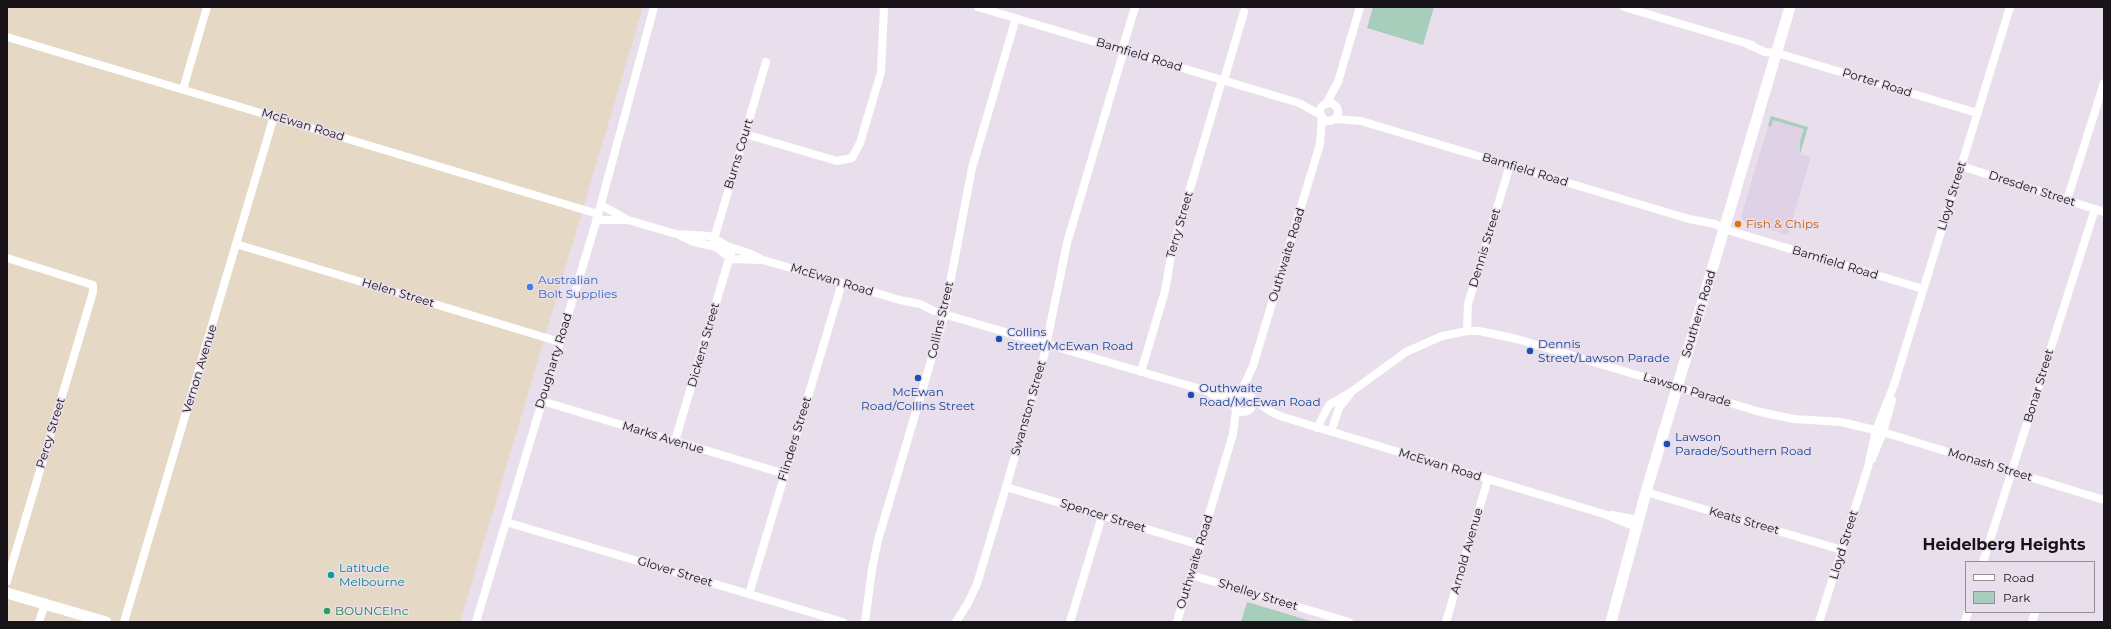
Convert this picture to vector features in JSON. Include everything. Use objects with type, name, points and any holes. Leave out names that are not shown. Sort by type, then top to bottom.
[{"type":"main road","name":"Southern Road","points":[[1611,622],[1646,492],[1790,7]]},
{"type":"main road","points":[[7,593],[106,622]]},
{"type":"street","points":[[183,89],[207,7]]},
{"type":"street","name":"Dougharty Road","points":[[476,622],[601,205],[654,7]]},
{"type":"street","points":[[745,134],[837,161],[852,158],[860,143],[881,72],[884,7]]},
{"type":"street","name":"Bamfield Road","points":[[978,7],[1000,10],[1016,18],[1299,103],[1322,116]]},
{"type":"street","name":"Swanston Street","points":[[956,622],[968,603],[977,584],[1006,487],[1047,344],[1067,243],[1134,7]]},
{"type":"street","points":[[1338,82],[1321,110],[1322,116],[1327,120],[1334,119],[1338,114],[1338,82],[1360,7]]},
{"type":"street","name":"Porter Road","points":[[1624,7],[1747,44],[1767,47],[1777,53],[1977,113]]},
{"type":"street","name":"Lloyd Street","points":[[1819,622],[1880,431],[2010,7]]},
{"type":"street","name":"Terry Street","points":[[1141,372],[1165,290],[1172,250],[1244,12]]},
{"type":"street","name":"Collins Street","points":[[865,622],[878,540],[944,314],[973,164],[1016,18]]},
{"type":"street","name":"McEwan Road","points":[[7,37],[274,116],[597,217],[628,220],[676,234],[694,242],[720,249],[729,258],[763,260]]},
{"type":"street","name":"Burns Court","points":[[712,246],[766,62]]},
{"type":"street","points":[[2067,200],[2104,83]]},
{"type":"street","name":"Bamfield Road","points":[[1299,103],[1325,104]]},
{"type":"street","points":[[1325,104],[1332,103],[1337,107]]},
{"type":"street","name":"Bamfield Road","points":[[1337,107],[1361,121]]},
{"type":"street","name":"Vernon Avenue","points":[[124,622],[274,116]]},
{"type":"street","name":"Outhwaite Road","points":[[1233,434],[1248,411],[1254,366],[1320,144],[1322,116]]},
{"type":"street","name":"Bamfield Road","points":[[1334,119],[1361,121],[1689,219],[1715,224],[1724,229],[1923,289]]},
{"type":"street","name":"Outhwaite Road","points":[[1320,144],[1334,119]]},
{"type":"street","name":"Dennis Street","points":[[1467,331],[1468,304],[1510,165]]},
{"type":"street","name":"Dresden Street","points":[[1960,166],[2104,212]]},
{"type":"street","name":"McEwan Road","points":[[601,205],[628,220]]},
{"type":"street","name":"Bonar Street","points":[[1983,561],[2095,209]]},
{"type":"street","name":"McEwan Road","points":[[676,234],[714,237],[732,248],[751,254],[763,260],[900,300],[920,304],[934,311],[1207,392],[1234,408],[1273,414],[1637,523]]},
{"type":"street","name":"Helen Street","points":[[236,244],[560,342]]},
{"type":"street","name":"Dickens Street","points":[[675,441],[732,248]]},
{"type":"street","name":"Percy Street","points":[[7,258],[93,285],[91,299],[7,581]]},
{"type":"street","name":"Flinders Street","points":[[749,594],[842,283]]},
{"type":"street","name":"Lawson Parade","points":[[1317,428],[1329,405],[1352,392],[1406,352],[1442,336],[1467,331],[1479,331],[1505,336],[1760,412],[1794,419],[1841,422],[1880,431]]},
{"type":"street","name":"Outhwaite Road","points":[[1177,622],[1233,434],[1233,399],[1254,366]]},
{"type":"street","name":"McEwan Road","points":[[1207,392],[1238,393],[1251,397],[1273,414]]},
{"type":"street","name":"Lawson Parade","points":[[1331,432],[1339,408],[1352,392]]},
{"type":"street","name":"Marks Avenue","points":[[542,401],[785,474]]},
{"type":"street","name":"Monash Street","points":[[1880,431],[2104,500]]},
{"type":"street","name":"Arnold Avenue","points":[[1446,622],[1488,479]]},
{"type":"street","name":"Spencer Street","points":[[1006,487],[1200,545]]},
{"type":"street","name":"Keats Street","points":[[1646,492],[1842,550]]},
{"type":"street","points":[[1070,622],[1102,516]]},
{"type":"street","name":"Glover Street","points":[[506,522],[843,622]]},
{"type":"street","name":"Shelley Street","points":[[1191,575],[1349,622]]},
{"type":"street","points":[[39,622],[45,604]]},
{"type":"shaded area","points":[[7,7],[643,7],[460,622],[7,622]]},
{"type":"shaded area","points":[[1771,116],[1808,127],[1800,154],[1811,157],[1788,235],[1744,221],[1741,217]]},
{"type":"green space","points":[[1373,7],[1434,7],[1423,45],[1367,28]]},
{"type":"green space","points":[[1771,116],[1808,127],[1800,154],[1800,141],[1804,129],[1773,120],[1771,126],[1768,126]]},
{"type":"green space","points":[[1247,602],[1314,622],[1241,622]]},
{"type":"place","name":"Fish & Chips","points":[[1738,224]]},
{"type":"place","name":"Australian Bolt Supplies","points":[[530,287]]},
{"type":"place","name":"Collins Street/McEwan Road","points":[[999,339]]},
{"type":"place","name":"Dennis Street/Lawson Parade","points":[[1530,351]]},
{"type":"place","name":"McEwan Road/Collins Street","points":[[918,378]]},
{"type":"place","name":"Outhwaite Road/McEwan Road","points":[[1191,395]]},
{"type":"place","name":"Lawson Parade/Southern Road","points":[[1667,444]]},
{"type":"place","name":"Latitude Melbourne","points":[[331,575]]},
{"type":"place","name":"BOUNCEInc","points":[[327,611]]},
{"type":"district","name":"Heidelberg Heights","points":[[2004,545]]}]
